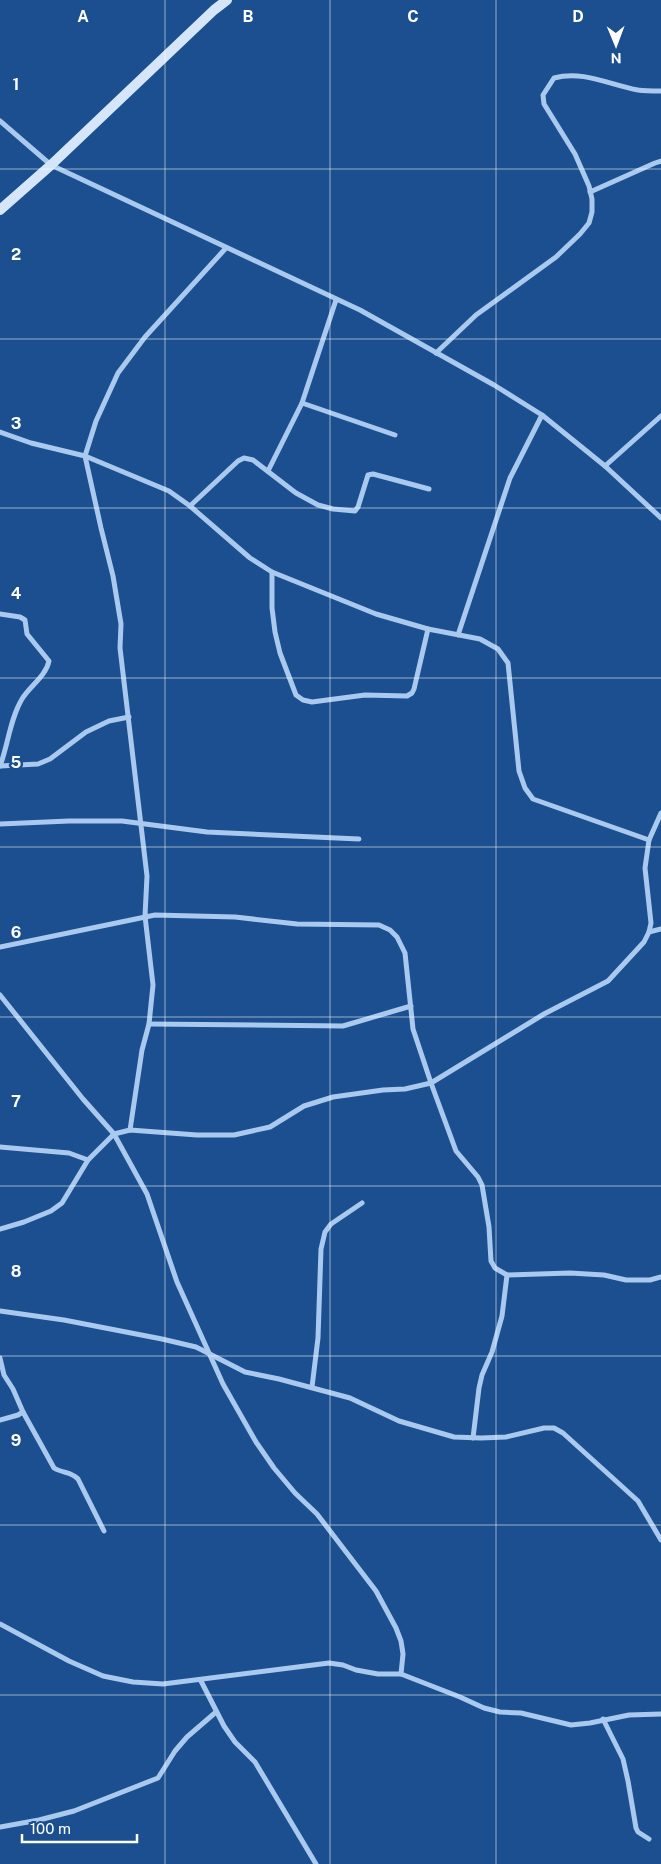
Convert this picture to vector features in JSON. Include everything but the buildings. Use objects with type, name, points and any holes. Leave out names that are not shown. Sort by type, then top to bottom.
[{"type":"street","points":[[0,210],[51,165],[214,10],[227,0]]},
{"type":"street","points":[[436,353],[476,315],[556,256],[589,223],[592,199],[590,192],[575,154],[544,104],[543,95],[554,78],[566,74],[582,76],[638,90],[661,91]]},
{"type":"street","points":[[0,121],[51,165],[360,310],[494,385],[542,415],[605,466],[661,518]]},
{"type":"street","points":[[590,192],[661,161]]},
{"type":"street","points":[[130,1130],[142,1050],[149,1024],[153,985],[145,916],[147,876],[120,648],[121,624],[114,576],[85,456],[96,421],[118,372],[145,337],[226,248]]},
{"type":"street","points":[[268,471],[302,403],[336,300]]},
{"type":"street","points":[[302,403],[395,435]]},
{"type":"street","points":[[458,635],[510,478],[542,415]]},
{"type":"street","points":[[605,466],[661,416]]},
{"type":"street","points":[[0,432],[31,443],[85,456],[169,491],[190,506],[250,558],[272,572],[376,614],[428,629],[480,639],[498,649],[508,663],[520,771],[524,788],[533,799],[649,840]]},
{"type":"street","points":[[190,506],[238,460],[244,458],[253,460],[296,493],[318,505],[333,509],[355,512],[368,475],[373,474],[430,489]]},
{"type":"street","points":[[272,572],[272,608],[280,653],[296,695],[303,700],[312,702],[365,695],[407,696],[414,689],[428,629]]},
{"type":"street","points":[[0,614],[20,617],[25,620],[27,634],[49,661],[39,679],[23,698],[16,712],[0,766],[38,764],[50,759],[94,728],[109,721],[129,717]]},
{"type":"street","points":[[0,1229],[52,1211],[62,1203],[88,1160],[114,1134],[130,1130],[197,1135],[234,1135],[270,1127],[304,1106],[333,1097],[382,1090],[405,1089],[431,1083],[544,1014],[608,981],[644,942],[649,932],[651,923],[645,868],[649,840],[661,813]]},
{"type":"street","points":[[0,824],[122,821],[207,832],[359,840]]},
{"type":"street","points":[[0,947],[145,916],[235,916],[297,924],[378,925],[390,930],[397,937],[404,953],[413,1029],[431,1083],[456,1151],[478,1177],[482,1185],[489,1227],[491,1261],[495,1268],[507,1275],[570,1273],[604,1275],[626,1280],[650,1280],[661,1277]]},
{"type":"street","points":[[649,932],[661,929]]},
{"type":"street","points":[[0,996],[83,1099],[114,1134],[147,1194],[177,1282],[207,1352],[237,1410],[274,1468],[295,1493],[317,1514],[376,1591],[401,1641],[401,1674]]},
{"type":"street","points":[[149,1024],[343,1026],[411,1006]]},
{"type":"street","points":[[0,1146],[69,1153],[88,1160]]},
{"type":"street","points":[[312,1387],[318,1338],[321,1249],[326,1232],[331,1224],[362,1203]]},
{"type":"street","points":[[473,1438],[479,1388],[502,1316],[507,1275]]},
{"type":"street","points":[[0,1310],[162,1339],[207,1352],[246,1372],[350,1398],[400,1421],[454,1437],[506,1436],[544,1428],[554,1428],[563,1433],[638,1501],[661,1540]]},
{"type":"street","points":[[0,1358],[4,1375],[54,1468],[74,1475],[78,1479],[104,1531]]},
{"type":"street","points":[[0,1420],[23,1412]]},
{"type":"street","points":[[0,1624],[69,1661],[103,1676],[133,1682],[163,1684],[201,1681],[329,1663],[378,1674],[401,1674],[484,1708],[500,1712],[521,1713],[571,1725],[629,1715],[661,1714]]},
{"type":"street","points":[[201,1681],[224,1726],[235,1742],[255,1762],[316,1864]]},
{"type":"street","points":[[0,1827],[74,1811],[158,1778],[181,1744],[216,1712]]},
{"type":"street","points":[[604,1719],[623,1759],[636,1828],[638,1832],[649,1839]]}]
